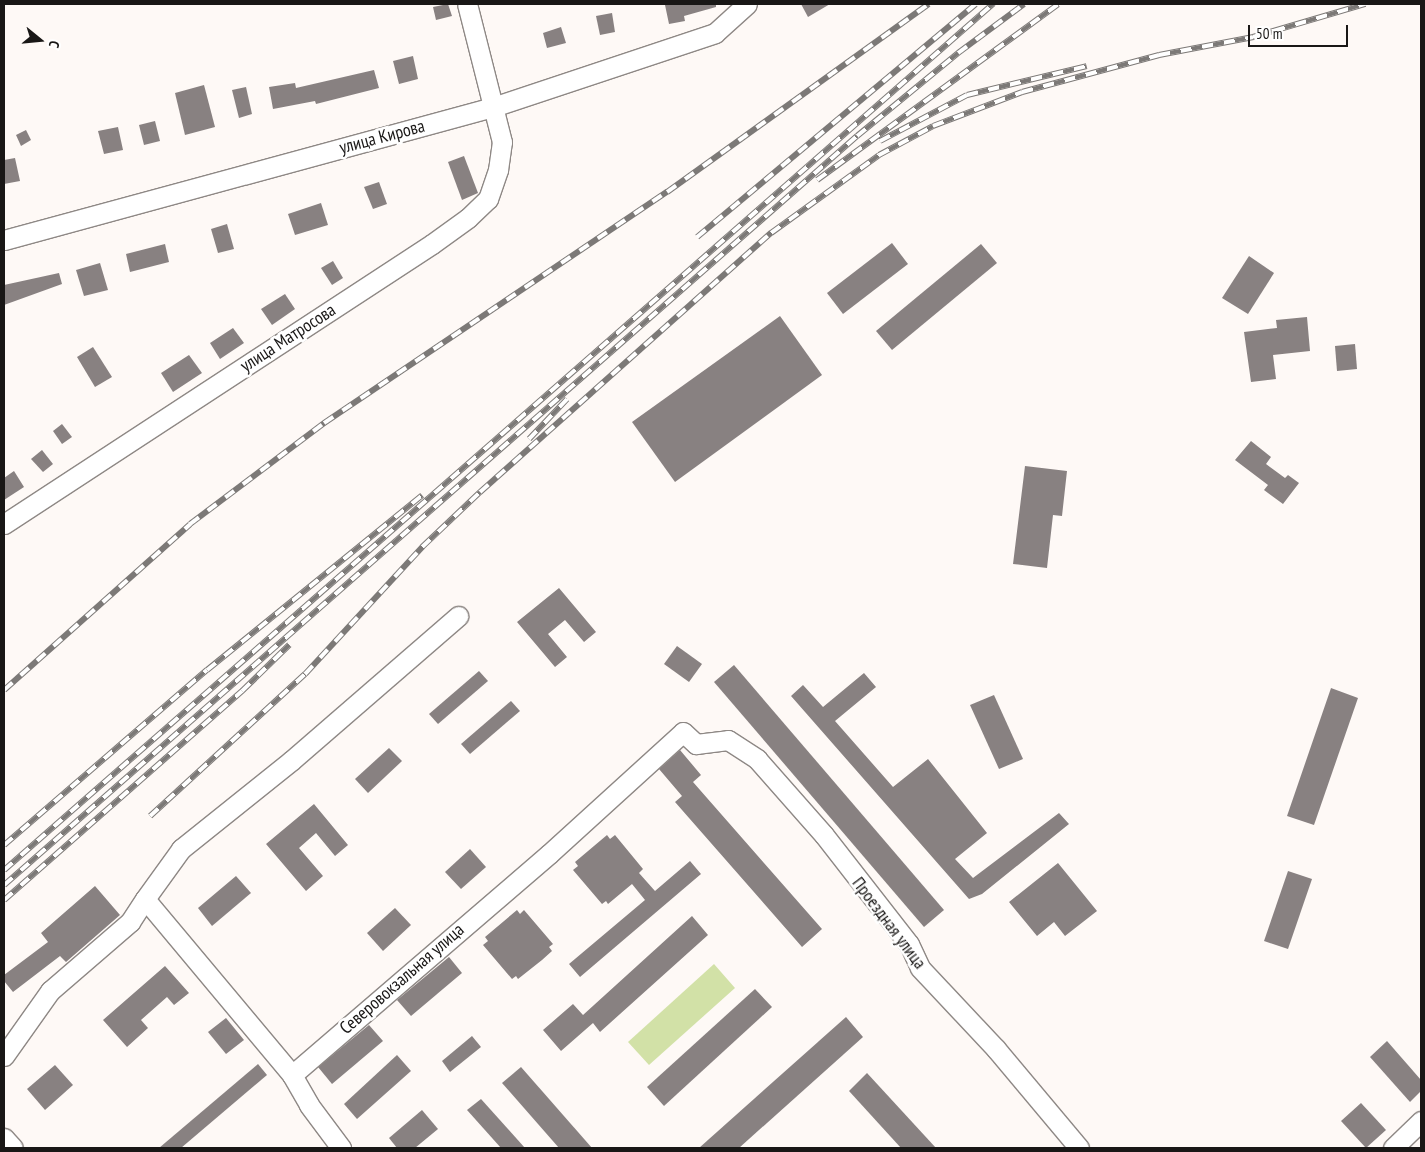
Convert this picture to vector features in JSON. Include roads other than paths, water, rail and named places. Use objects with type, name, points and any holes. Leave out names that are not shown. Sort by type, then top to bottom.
[{"type":"street","name":"улица Матросова","points":[[4,524],[468,218],[488,199],[498,170],[502,142],[467,4]]},
{"type":"street","name":"улица Кирова","points":[[4,240],[493,107],[715,33],[747,4]]},
{"type":"street","points":[[4,1056],[50,991],[130,922],[181,849],[292,760],[458,616]]},
{"type":"street","name":"Северовокзальная улица","points":[[292,1075],[549,854],[683,732]]},
{"type":"street","name":"Проездная улица","points":[[683,732],[696,744],[728,740],[757,759],[824,835],[909,944],[920,968],[996,1049],[1079,1148]]},
{"type":"street","points":[[145,899],[292,1075],[309,1105],[341,1148]]},
{"type":"street","points":[[1393,1148],[1421,1121]]},
{"type":"street","points":[[4,1138],[13,1148]]},
{"type":"railway","points":[[4,690],[190,524],[324,423],[667,192],[929,4]]},
{"type":"railway","points":[[697,237],[976,4]]},
{"type":"railway","points":[[4,870],[993,4]]},
{"type":"railway","points":[[4,885],[857,136],[958,53],[1024,4]]},
{"type":"railway","points":[[817,180],[1058,4]]},
{"type":"railway","points":[[150,816],[305,674],[422,547],[480,492],[771,233],[879,155],[933,126],[1022,92],[1159,55],[1253,37],[1365,4]]},
{"type":"railway","points":[[880,141],[967,95],[1087,66]]},
{"type":"railway","points":[[529,439],[567,399]]},
{"type":"railway","points":[[4,845],[207,670],[422,495]]},
{"type":"railway","points":[[4,900],[242,691],[289,645]]}]
